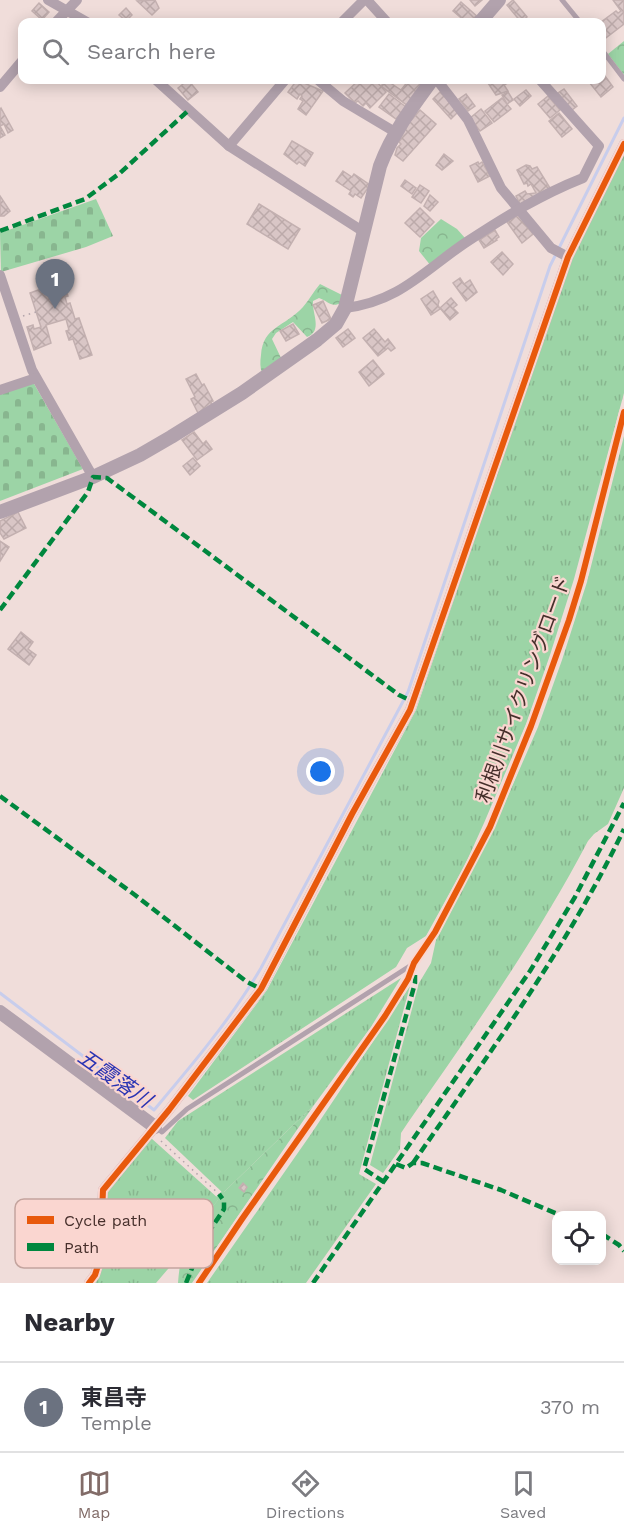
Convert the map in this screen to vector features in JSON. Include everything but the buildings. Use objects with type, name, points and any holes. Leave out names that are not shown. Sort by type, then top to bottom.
[{"type":"street","points":[[48,0],[79,18]]},
{"type":"street","points":[[60,18],[76,0]]},
{"type":"street","points":[[346,18],[366,0],[383,18]]},
{"type":"street","points":[[487,18],[499,0]]},
{"type":"street","points":[[0,87],[18,66]]},
{"type":"street","points":[[160,84],[229,146],[364,232]]},
{"type":"street","points":[[229,146],[282,84]]},
{"type":"street","points":[[323,84],[344,101],[395,132]]},
{"type":"street","points":[[0,512],[93,477],[140,455],[242,393],[336,324],[345,308],[380,165],[395,132],[429,84]]},
{"type":"street","points":[[441,84],[468,120],[501,188],[551,248],[565,255]]},
{"type":"street","points":[[345,308],[365,306],[410,285],[463,245],[518,209],[582,178],[599,146],[544,84]]},
{"type":"street","points":[[103,1199],[103,1190],[261,989],[352,814],[410,710],[565,255],[624,144]]},
{"type":"street","points":[[0,275],[36,378],[93,477]]},
{"type":"street","points":[[0,390],[36,378]]},
{"type":"street","points":[[0,1012],[155,1126]]},
{"type":"street","points":[[89,1283],[97,1268]]},
{"type":"lane","points":[[562,0],[577,18]]},
{"type":"lane","points":[[606,55],[624,79]]},
{"type":"lane","points":[[155,1126],[162,1131],[187,1109],[414,963],[408,979],[386,1016],[213,1262]]},
{"type":"lane","points":[[199,1283],[209,1268]]},
{"type":"path","points":[[161,1141],[219,1194]]},
{"type":"green space","points":[[624,41],[624,75],[608,54]]},
{"type":"green space","points":[[624,152],[624,393],[574,579],[550,655],[526,724],[465,865],[426,936],[407,948],[396,967],[193,1100],[188,1096],[267,990],[416,710],[569,264]]},
{"type":"green space","points":[[96,199],[113,236],[86,247],[1,272],[0,233]]},
{"type":"green space","points":[[441,219],[457,229],[465,238],[431,266],[419,251],[421,238]]},
{"type":"green space","points":[[320,284],[344,296],[341,303],[332,304],[319,298],[313,301],[316,326],[315,331],[307,337],[293,322],[276,333],[272,339],[281,358],[262,373],[261,358],[266,338],[270,332],[303,307]]},
{"type":"green space","points":[[33,382],[83,469],[0,501],[0,394]]},
{"type":"green space","points":[[624,436],[624,788],[608,824],[588,841],[525,950],[401,1133],[400,1149],[383,1173],[370,1165],[419,983],[431,963],[436,940],[494,828],[538,727],[587,582]]},
{"type":"green space","points":[[401,978],[371,1027],[314,1105],[223,1193],[165,1138],[178,1121]]},
{"type":"green space","points":[[410,986],[359,1174],[376,1184],[306,1283],[207,1283],[311,1134]]},
{"type":"green space","points":[[314,1105],[213,1252],[213,1206],[218,1200],[216,1197],[222,1191],[224,1192]]},
{"type":"green space","points":[[151,1138],[219,1199],[213,1206],[213,1199],[105,1199]]},
{"type":"green space","points":[[96,1268],[169,1268],[156,1283],[94,1283]]},
{"type":"green space","points":[[180,1268],[202,1268],[192,1283],[178,1283]]},
{"type":"waterway","name":"五霞落川","points":[[559,248],[624,118]]},
{"type":"waterway","name":"五霞落川","points":[[0,993],[154,1110],[197,1059],[261,968],[408,692],[550,266],[556,254]]},
{"type":"marked path","points":[[0,231],[85,199],[120,173],[190,109]]},
{"type":"marked path","points":[[0,610],[88,492],[93,477],[107,478],[399,695],[414,702]]},
{"type":"marked path","points":[[0,796],[135,895],[247,982],[261,989]]},
{"type":"marked path","points":[[313,1283],[530,971],[575,897],[624,803]]},
{"type":"marked path","points":[[413,1163],[498,1041],[552,958],[578,916],[624,829]]},
{"type":"marked path","points":[[384,1182],[364,1169],[415,983],[415,975]]},
{"type":"marked path","points":[[396,1164],[406,1168],[413,1163],[422,1163],[501,1190],[552,1212]]},
{"type":"marked path","points":[[213,1226],[224,1209],[224,1201],[219,1194]]},
{"type":"marked path","points":[[606,1237],[624,1251]]},
{"type":"marked path","points":[[186,1283],[192,1268]]},
{"type":"cycle path","points":[[103,1199],[103,1190],[169,1110],[261,989],[352,814],[410,710],[568,257],[624,144]]},
{"type":"cycle path","name":"利根川サイクリングロード","points":[[213,1262],[385,1016],[408,979],[414,963],[435,932],[490,827],[531,726],[569,620],[624,412]]},
{"type":"cycle path","points":[[89,1283],[97,1268]]},
{"type":"cycle path","name":"利根川サイクリングロード","points":[[199,1283],[209,1268]]},
{"type":"place","name":"東昌寺","points":[[55,309]]}]
